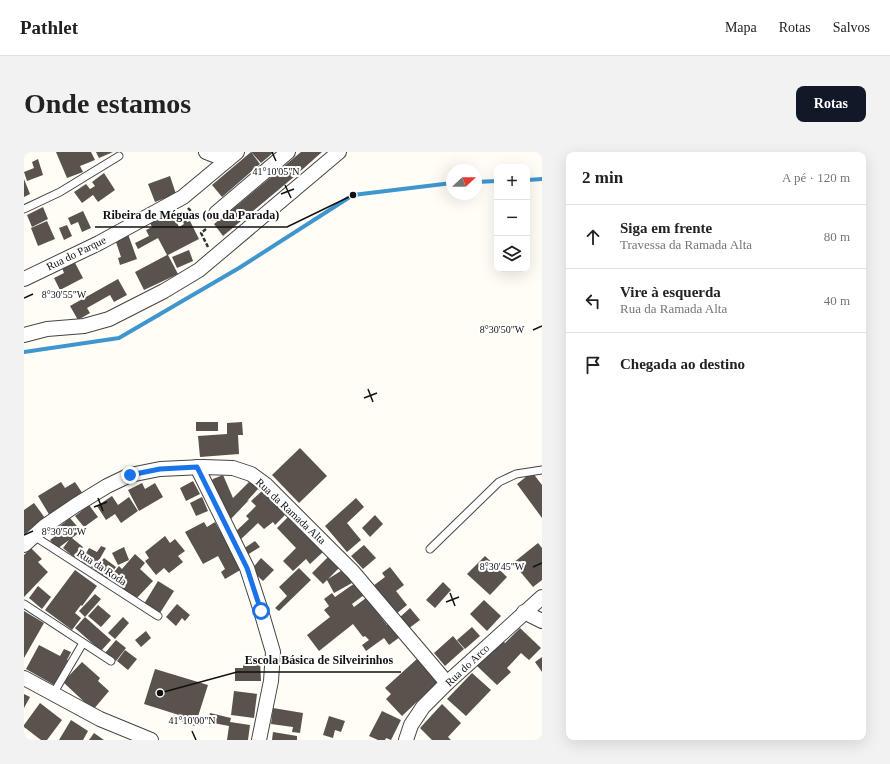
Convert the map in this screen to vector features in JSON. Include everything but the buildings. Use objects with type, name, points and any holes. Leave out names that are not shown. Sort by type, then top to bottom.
[{"type":"street","name":"Rua do Parque","points":[[206,152],[232,156]]},
{"type":"street","points":[[216,213],[288,152]]},
{"type":"street","points":[[24,336],[47,330],[84,326],[109,318],[164,291],[198,270],[339,152]]},
{"type":"street","name":"Rua do Parque","points":[[24,279],[98,243],[183,197],[232,156]]},
{"type":"street","points":[[197,467],[247,568],[273,652],[271,682],[259,740]]},
{"type":"street","name":"Rua da Ramada Alta","points":[[29,540],[45,526],[82,501],[107,486],[130,475],[160,469],[197,467],[233,468],[251,474],[266,485],[353,572],[446,683]]},
{"type":"street","name":"Rua do Arco","points":[[406,740],[411,725],[423,707],[446,683],[542,597]]},
{"type":"street","points":[[524,612],[542,621]]},
{"type":"street","points":[[24,678],[100,719],[151,740]]},
{"type":"lane","points":[[24,209],[60,192],[119,156]]},
{"type":"lane","points":[[430,549],[499,482],[516,474],[542,470]]},
{"type":"lane","name":"Rua da Roda","points":[[29,540],[158,616]]},
{"type":"lane","points":[[24,604],[111,662]]},
{"type":"lane","points":[[53,694],[83,643]]},
{"type":"path","points":[[206,229],[201,232],[213,258]]},
{"type":"waterway","points":[[530,180],[542,179]]},
{"type":"waterway","points":[[482,182],[494,181]]},
{"type":"waterway","points":[[24,352],[119,338],[239,268],[353,195],[446,184]]},
{"type":"place","name":"Ribeira de Méguas (ou da Parada)","points":[[353,195]]},
{"type":"place","name":"Escola Básica de Silveirinhos","points":[[160,693]]},
{"type":"route","points":[[130,475],[160,469],[197,467],[247,568],[261,611]]}]
